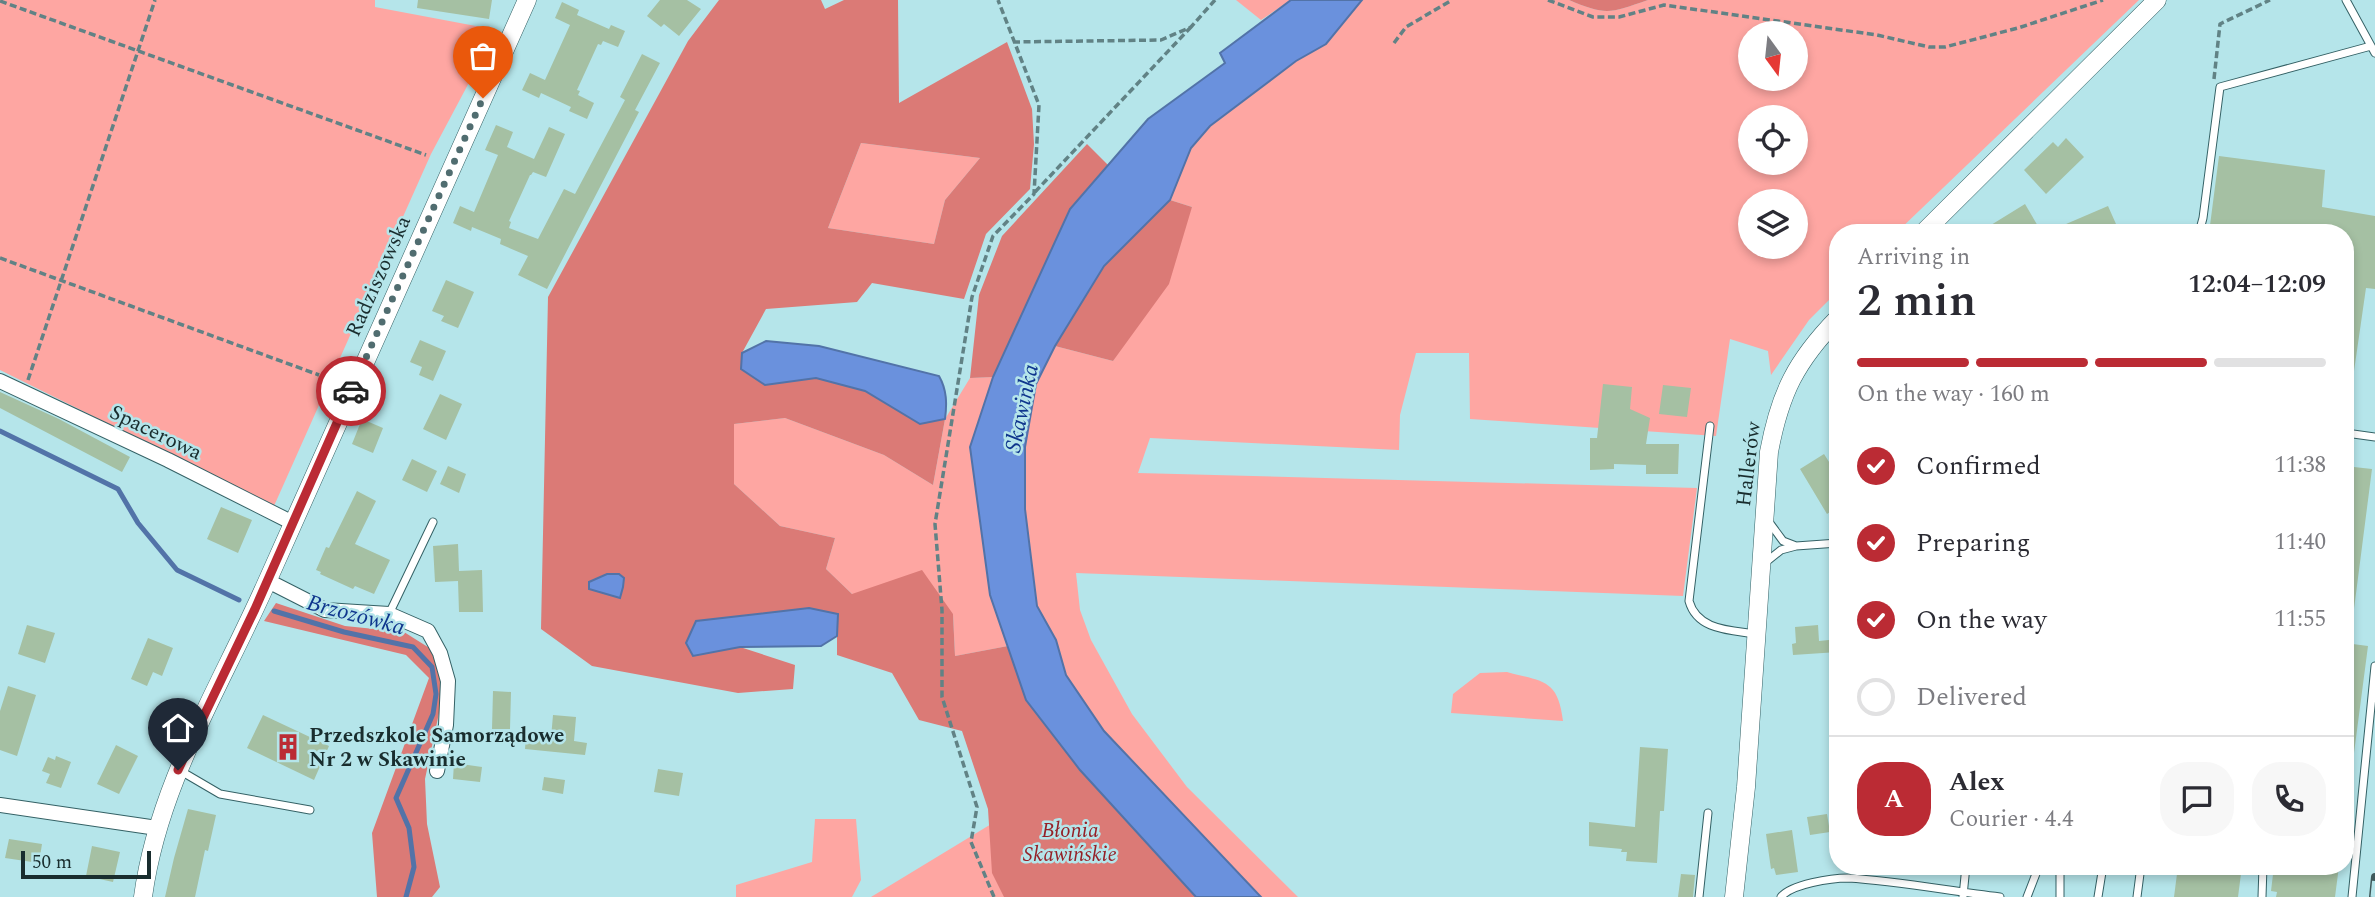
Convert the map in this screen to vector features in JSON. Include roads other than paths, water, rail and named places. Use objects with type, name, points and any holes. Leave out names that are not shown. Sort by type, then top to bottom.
[{"type":"street","name":"Radziszowska","points":[[143,897],[157,828],[178,770],[268,581],[527,0]]},
{"type":"street","points":[[1932,224],[2157,0]]},
{"type":"street","name":"Hallerów","points":[[1734,897],[1746,788],[1769,452],[1780,402],[1803,358],[1829,328]]},
{"type":"street","name":"Spacerowa","points":[[0,380],[293,523]]},
{"type":"street","points":[[268,581],[325,610],[389,614],[428,631],[445,666],[448,681],[448,706],[437,771]]},
{"type":"street","points":[[0,805],[157,828]]},
{"type":"lane","points":[[2201,224],[2220,87],[2373,49],[2346,0]]},
{"type":"lane","name":"Hallerów","points":[[1710,426],[1689,601],[1692,614],[1703,623],[1756,634]]},
{"type":"lane","points":[[2354,434],[2375,437]]},
{"type":"lane","points":[[1764,513],[1783,541],[1796,546]]},
{"type":"lane","points":[[389,614],[433,522]]},
{"type":"lane","points":[[1760,576],[1771,556],[1782,550],[1829,544]]},
{"type":"lane","points":[[2354,868],[2375,666]]},
{"type":"lane","points":[[178,770],[220,794],[310,810]]},
{"type":"lane","points":[[1699,897],[1708,813]]},
{"type":"lane","points":[[1964,895],[1965,875]]},
{"type":"lane","points":[[2028,897],[2036,875]]},
{"type":"lane","points":[[2060,875],[2060,897]]},
{"type":"lane","points":[[2098,897],[2102,875]]},
{"type":"lane","points":[[2137,897],[2140,875]]},
{"type":"lane","points":[[2262,897],[2263,875]]},
{"type":"lane","points":[[2351,897],[2353,875]]},
{"type":"lane","points":[[1781,897],[1785,892],[1804,885],[1845,878],[1964,895],[2000,897]]},
{"type":"water","name":"Skawinka","points":[[1291,0],[1362,0],[1326,44],[1296,61],[1210,126],[1191,148],[1170,200],[1104,266],[1055,346],[1036,384],[1025,447],[1025,509],[1037,606],[1056,640],[1066,675],[1104,731],[1261,897],[1196,897],[1080,770],[1026,700],[990,595],[970,447],[993,377],[1070,209],[1148,119],[1225,63],[1220,53]]},
{"type":"water","points":[[766,341],[819,346],[939,376],[946,397],[945,419],[920,424],[865,391],[816,378],[765,385],[741,369],[742,353]]},
{"type":"water","points":[[607,574],[619,574],[624,578],[620,598],[589,589],[589,582]]},
{"type":"water","points":[[809,608],[838,614],[837,636],[821,646],[740,647],[693,656],[686,643],[696,621]]},
{"type":"waterway","name":"Brzozówka","points":[[0,431],[118,489],[138,523],[177,570],[239,600]]},
{"type":"waterway","name":"Brzozówka","points":[[274,611],[344,632],[413,647],[432,667],[436,694],[433,714],[396,798],[409,828],[414,867],[406,897]]},
{"type":"railway","points":[[2373,897],[2375,877]]},
{"type":"place","name":"Przedszkole Samorządowe Nr 2 w Skawinie","points":[[288,747]]},
{"type":"park label","name":"Błonia Skawińskie","points":[[1070,842]]}]
